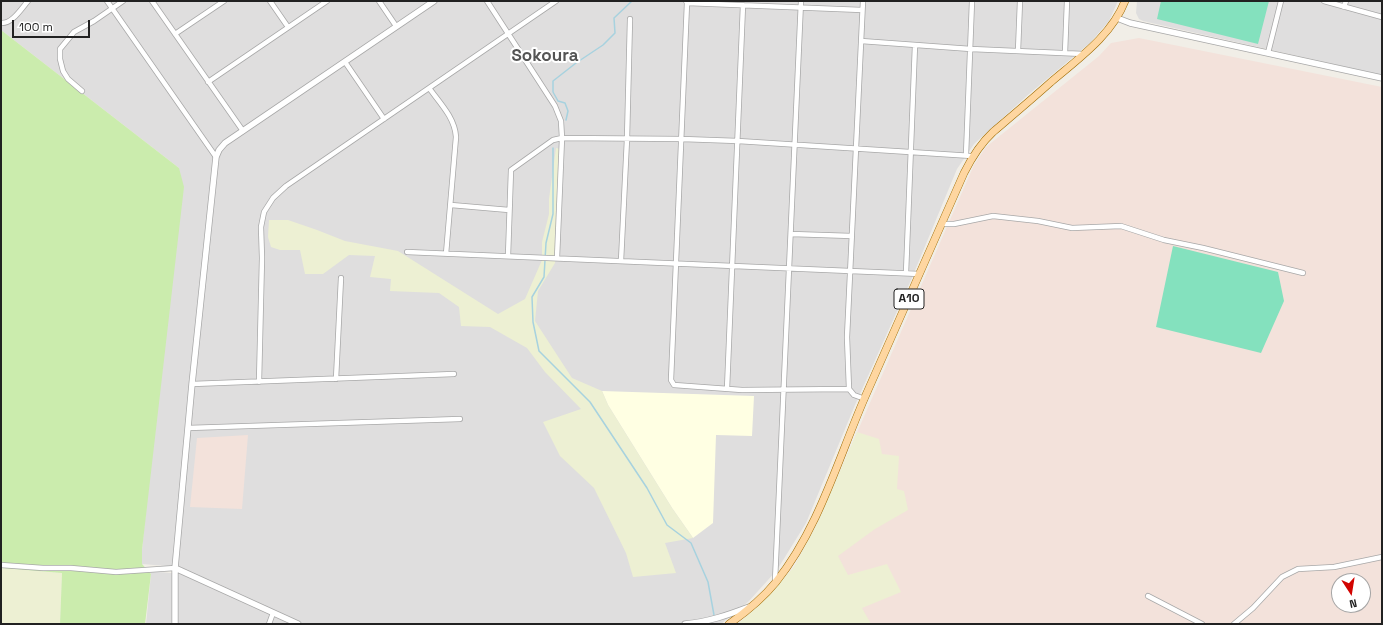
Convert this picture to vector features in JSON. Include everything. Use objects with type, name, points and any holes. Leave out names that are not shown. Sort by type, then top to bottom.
[{"type":"main road","name":"A10","points":[[729,624],[751,606],[775,583],[799,548],[811,526],[942,224],[969,156],[993,132],[1102,37],[1117,18],[1125,1]]},
{"type":"street","points":[[1,23],[4,23],[14,17],[28,1]]},
{"type":"street","points":[[107,1],[216,158]]},
{"type":"street","points":[[82,91],[68,79],[63,71],[60,59],[60,49],[74,32],[94,21],[123,1]]},
{"type":"street","points":[[152,1],[242,131]]},
{"type":"street","points":[[175,34],[224,1]]},
{"type":"street","points":[[270,1],[288,27]]},
{"type":"street","points":[[208,82],[327,1]]},
{"type":"street","points":[[380,1],[396,26]]},
{"type":"street","points":[[175,624],[175,568],[192,384],[216,158],[219,150],[225,143],[242,131],[434,1]]},
{"type":"street","points":[[487,1],[555,106],[561,121],[562,138],[557,258]]},
{"type":"street","points":[[259,382],[262,258],[261,227],[264,212],[273,198],[286,186],[556,1]]},
{"type":"street","points":[[775,583],[801,1]]},
{"type":"street","points":[[863,1],[847,337],[848,389],[854,395],[865,399]]},
{"type":"street","points":[[508,256],[511,170],[553,140],[562,138],[738,141],[969,156],[972,1]]},
{"type":"street","points":[[1018,51],[1020,1]]},
{"type":"street","points":[[1065,53],[1067,1]]},
{"type":"street","points":[[1268,53],[1281,1]]},
{"type":"street","points":[[1324,1],[1382,17]]},
{"type":"street","points":[[1344,7],[1346,1]]},
{"type":"street","points":[[848,389],[727,389],[674,385],[671,380],[682,139],[686,2],[743,5],[768,4],[801,8],[862,10]]},
{"type":"street","points":[[727,389],[743,5]]},
{"type":"street","points":[[1117,18],[1130,23],[1382,78]]},
{"type":"street","points":[[621,261],[627,139],[630,19]]},
{"type":"street","points":[[862,41],[971,49],[1084,54]]},
{"type":"street","points":[[906,273],[915,45]]},
{"type":"street","points":[[344,62],[384,119]]},
{"type":"street","points":[[429,88],[453,121],[456,129],[446,254]]},
{"type":"street","points":[[451,205],[509,210]]},
{"type":"street","points":[[942,224],[954,224],[993,216],[1038,221],[1072,228],[1120,226],[1164,240],[1203,248],[1303,273]]},
{"type":"street","points":[[791,234],[852,236]]},
{"type":"street","points":[[407,252],[920,274]]},
{"type":"street","points":[[336,379],[341,278]]},
{"type":"street","points":[[192,384],[454,374]]},
{"type":"street","points":[[188,428],[460,419]]},
{"type":"street","points":[[1234,624],[1253,608],[1282,576],[1298,569],[1334,567],[1382,557]]},
{"type":"street","points":[[1,564],[116,572],[175,568],[298,624]]},
{"type":"street","points":[[1148,596],[1202,624]]},
{"type":"street","points":[[685,624],[724,616],[751,606]]},
{"type":"street","points":[[269,624],[273,613]]},
{"type":"shaded area","name":"Sokoura","points":[[1,1],[1118,1],[1109,21],[1090,43],[1029,94],[974,144],[957,169],[911,280],[855,405],[806,523],[777,570],[749,601],[721,624],[301,624],[178,567],[142,564],[142,550],[179,168],[1,30]]},
{"type":"shaded area","points":[[1137,1],[1382,1],[1382,75],[1143,21],[1139,19],[1136,13]]},
{"type":"shaded area","points":[[1139,38],[1382,87],[1382,624],[738,624],[761,603],[794,567],[817,524],[974,165],[986,147],[1099,56],[1111,43]]},
{"type":"shaded area","points":[[556,148],[560,149],[555,263],[538,291],[535,321],[572,378],[602,391],[608,405],[672,508],[693,538],[665,543],[676,573],[633,577],[626,553],[594,488],[560,456],[543,422],[581,409],[545,372],[527,348],[490,327],[461,326],[459,307],[439,293],[390,291],[391,279],[370,277],[375,256],[349,255],[323,274],[305,274],[300,250],[280,250],[271,247],[268,237],[269,220],[288,220],[345,241],[398,251],[498,314],[525,299],[542,260],[542,242],[549,214],[549,199]]},
{"type":"shaded area","points":[[602,391],[754,396],[752,436],[716,435],[713,523],[693,538],[672,508],[608,405]]},
{"type":"shaded area","points":[[857,432],[879,439],[882,454],[899,456],[897,489],[904,491],[908,510],[875,529],[838,556],[848,575],[887,564],[901,592],[862,608],[871,624],[738,624],[761,603],[794,567],[817,524]]},
{"type":"shaded area","points":[[248,435],[242,509],[190,507],[197,438]]},
{"type":"shaded area","points":[[1,568],[62,573],[60,624],[1,624]]},
{"type":"shaded area","points":[[149,571],[181,574],[292,624],[146,624],[151,574]]},
{"type":"green space","points":[[1161,1],[1269,1],[1258,44],[1157,19]]},
{"type":"green space","points":[[1,30],[179,168],[184,187],[142,550],[142,564],[151,574],[145,624],[60,624],[62,573],[1,568]]},
{"type":"green space","points":[[1173,246],[1278,272],[1284,301],[1261,353],[1156,327]]},
{"type":"waterway","points":[[566,120],[568,111],[565,103],[558,101],[553,92],[553,81],[603,45],[615,33],[614,18],[632,1]]},
{"type":"waterway","points":[[553,148],[553,214],[546,243],[544,277],[532,297],[533,322],[539,351],[590,402],[647,488],[667,525],[691,543],[708,582],[714,615]]},
{"type":"district","name":"Sokoura","points":[[545,56]]}]
